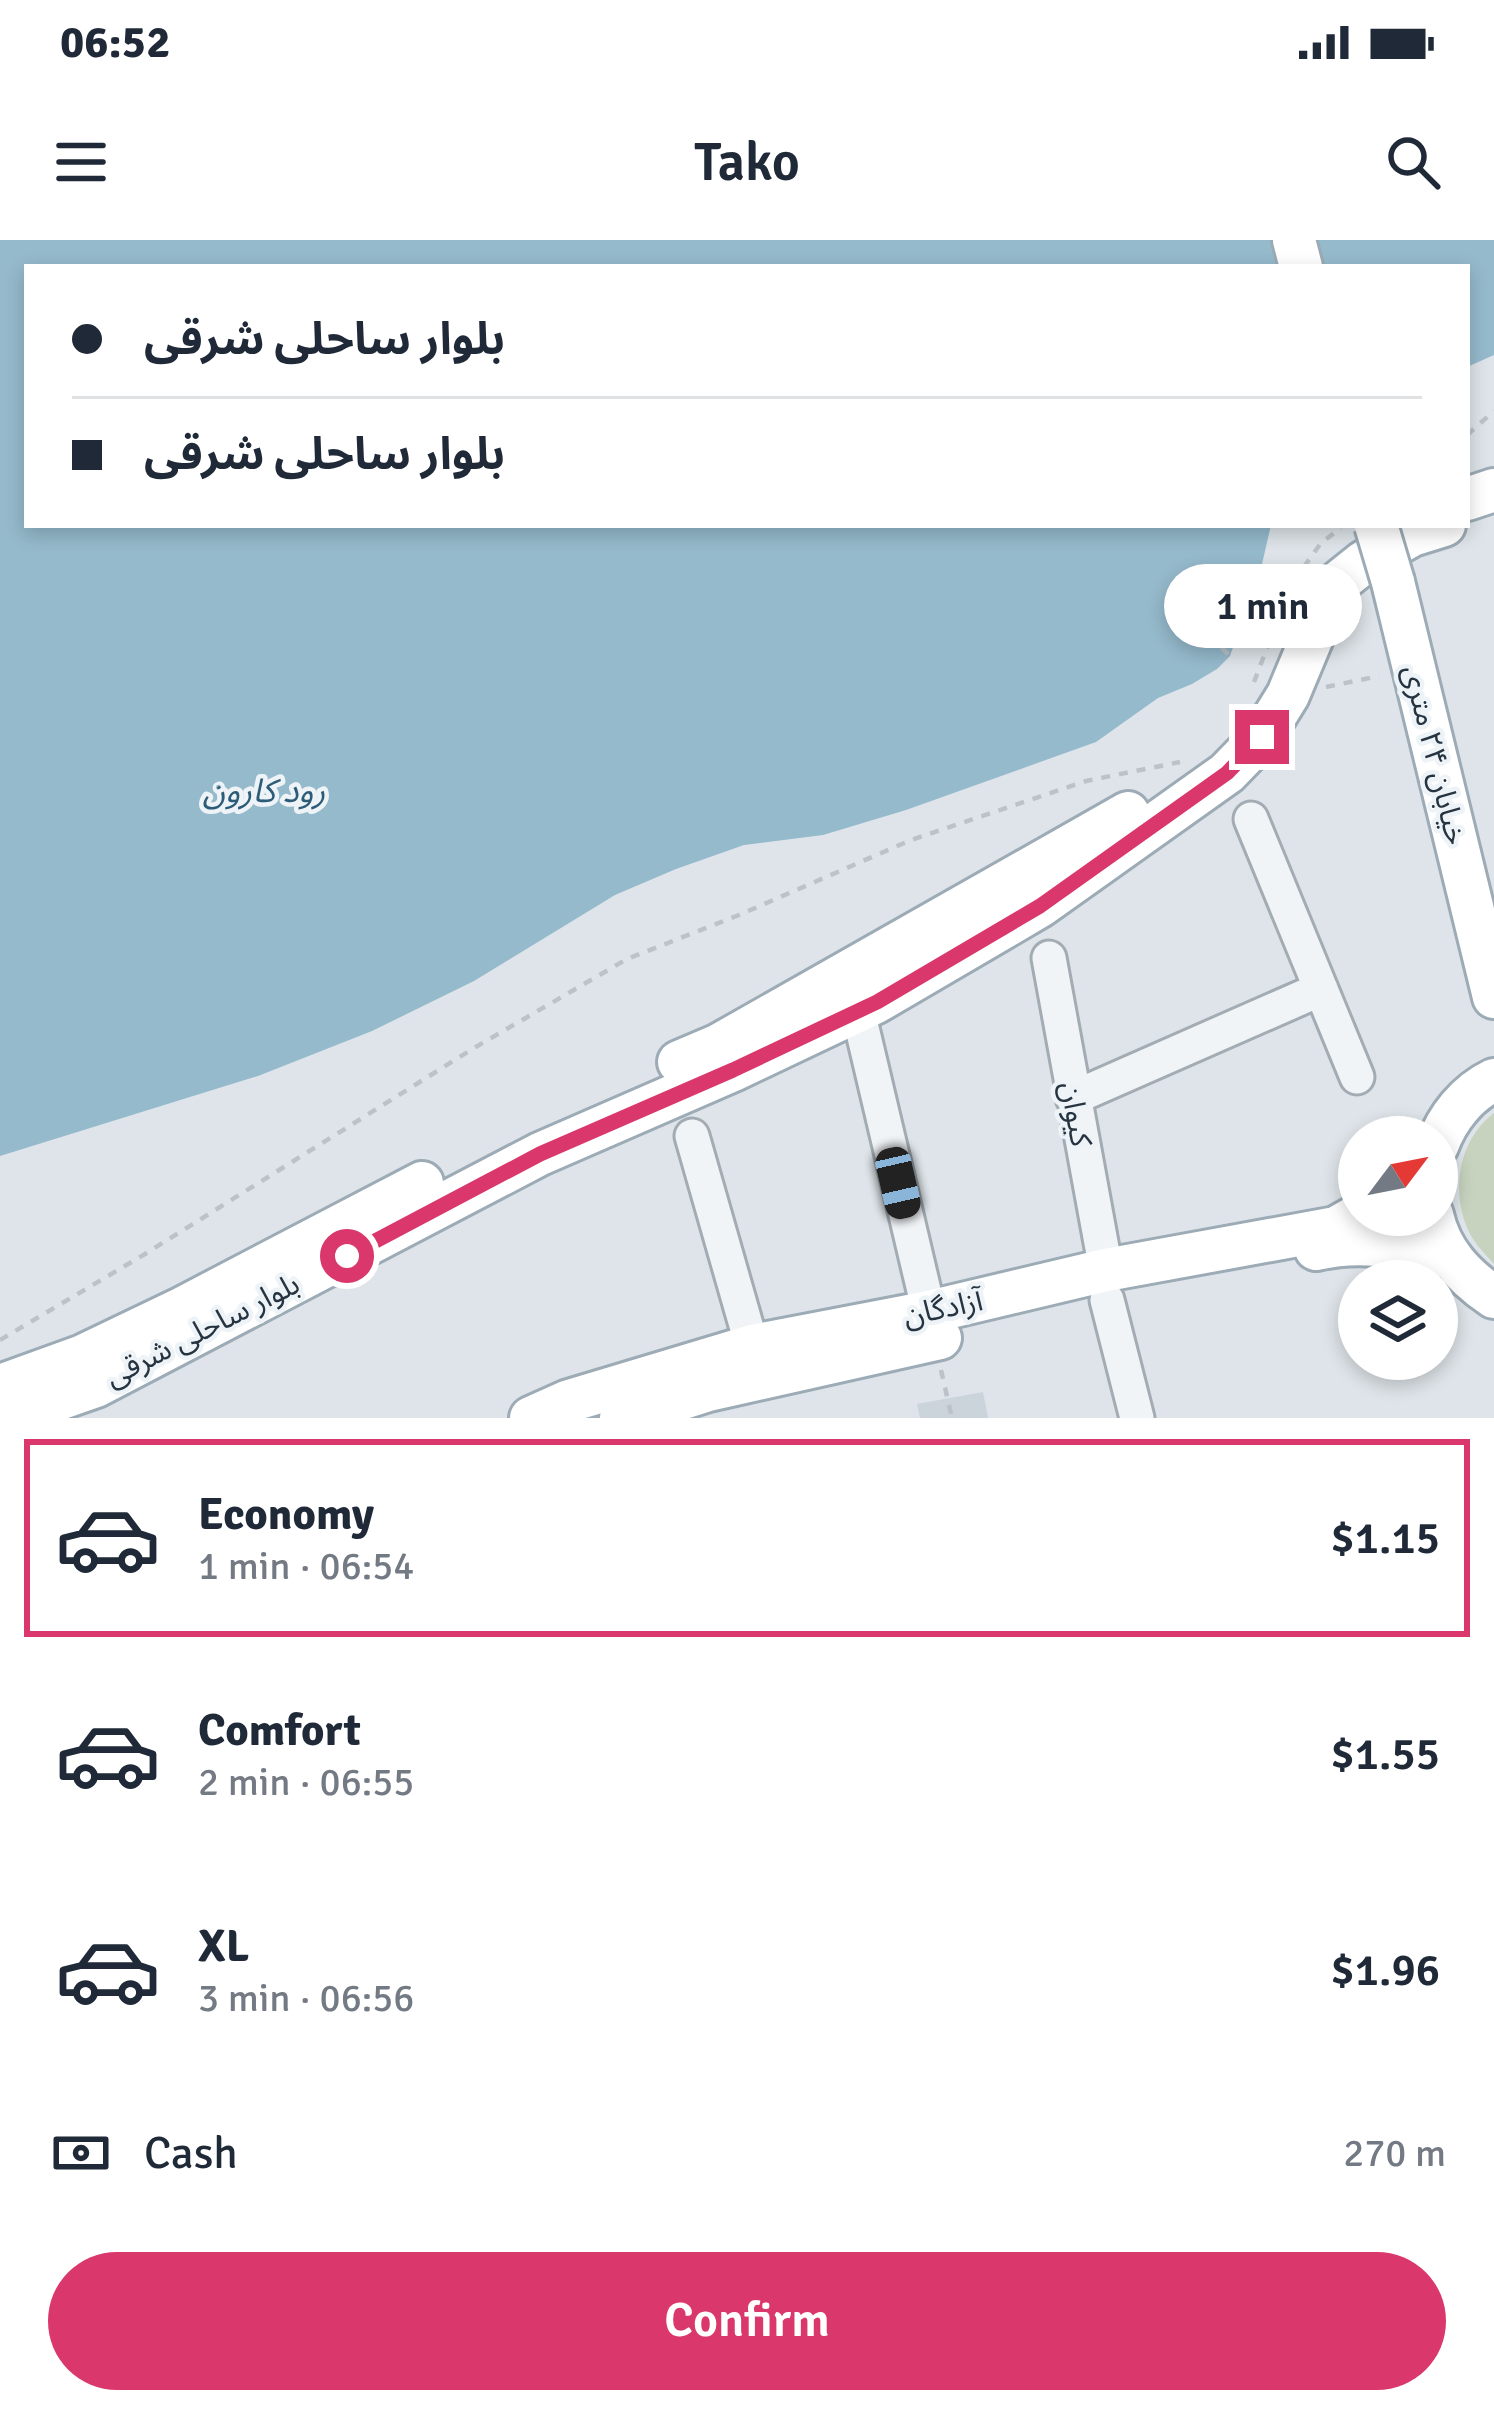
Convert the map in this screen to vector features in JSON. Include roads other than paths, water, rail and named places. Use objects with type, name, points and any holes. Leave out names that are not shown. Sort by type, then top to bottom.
[{"type":"main road","name":"خیابان ۲۴ متری","points":[[1377,528],[1494,997]]},
{"type":"main road","name":"بلوار ساحلی شرقی","points":[[0,1386],[83,1356],[526,1128],[719,1045],[1127,814],[1215,756],[1246,726],[1268,689],[1305,603],[1327,571],[1357,545],[1393,528]]},
{"type":"main road","name":"بلوار ساحلی شرقی","points":[[4,1418],[96,1386],[540,1154],[858,1011],[1040,906],[1227,773],[1262,737],[1288,695],[1339,582],[1364,562],[1434,528]]},
{"type":"main road","points":[[1452,1116],[1494,1080]]},
{"type":"main road","name":"آزادگان","points":[[621,1418],[708,1390],[1338,1227]]},
{"type":"main road","points":[[1439,1236],[1449,1257],[1470,1281],[1494,1297]]},
{"type":"main road","name":"آزادگان","points":[[531,1418],[569,1401],[752,1346],[928,1312],[1340,1244],[1373,1243],[1449,1257]]},
{"type":"street","points":[[1251,819],[1357,1077]]},
{"type":"street","name":"کیوان","points":[[1048,958],[1106,1285],[1137,1418]]},
{"type":"street","points":[[1073,1098],[1321,989]]},
{"type":"street","points":[[858,1011],[928,1312]]},
{"type":"street","points":[[692,1136],[752,1346]]},
{"type":"water","name":"رود کارون","points":[[0,240],[1494,240],[1494,355],[1470,366],[1470,264],[24,264],[24,528],[1270,528],[1230,656],[1217,669],[1158,698],[1096,742],[906,810],[823,835],[744,845],[676,869],[615,895],[474,981],[372,1031],[258,1076],[0,1156]]}]
